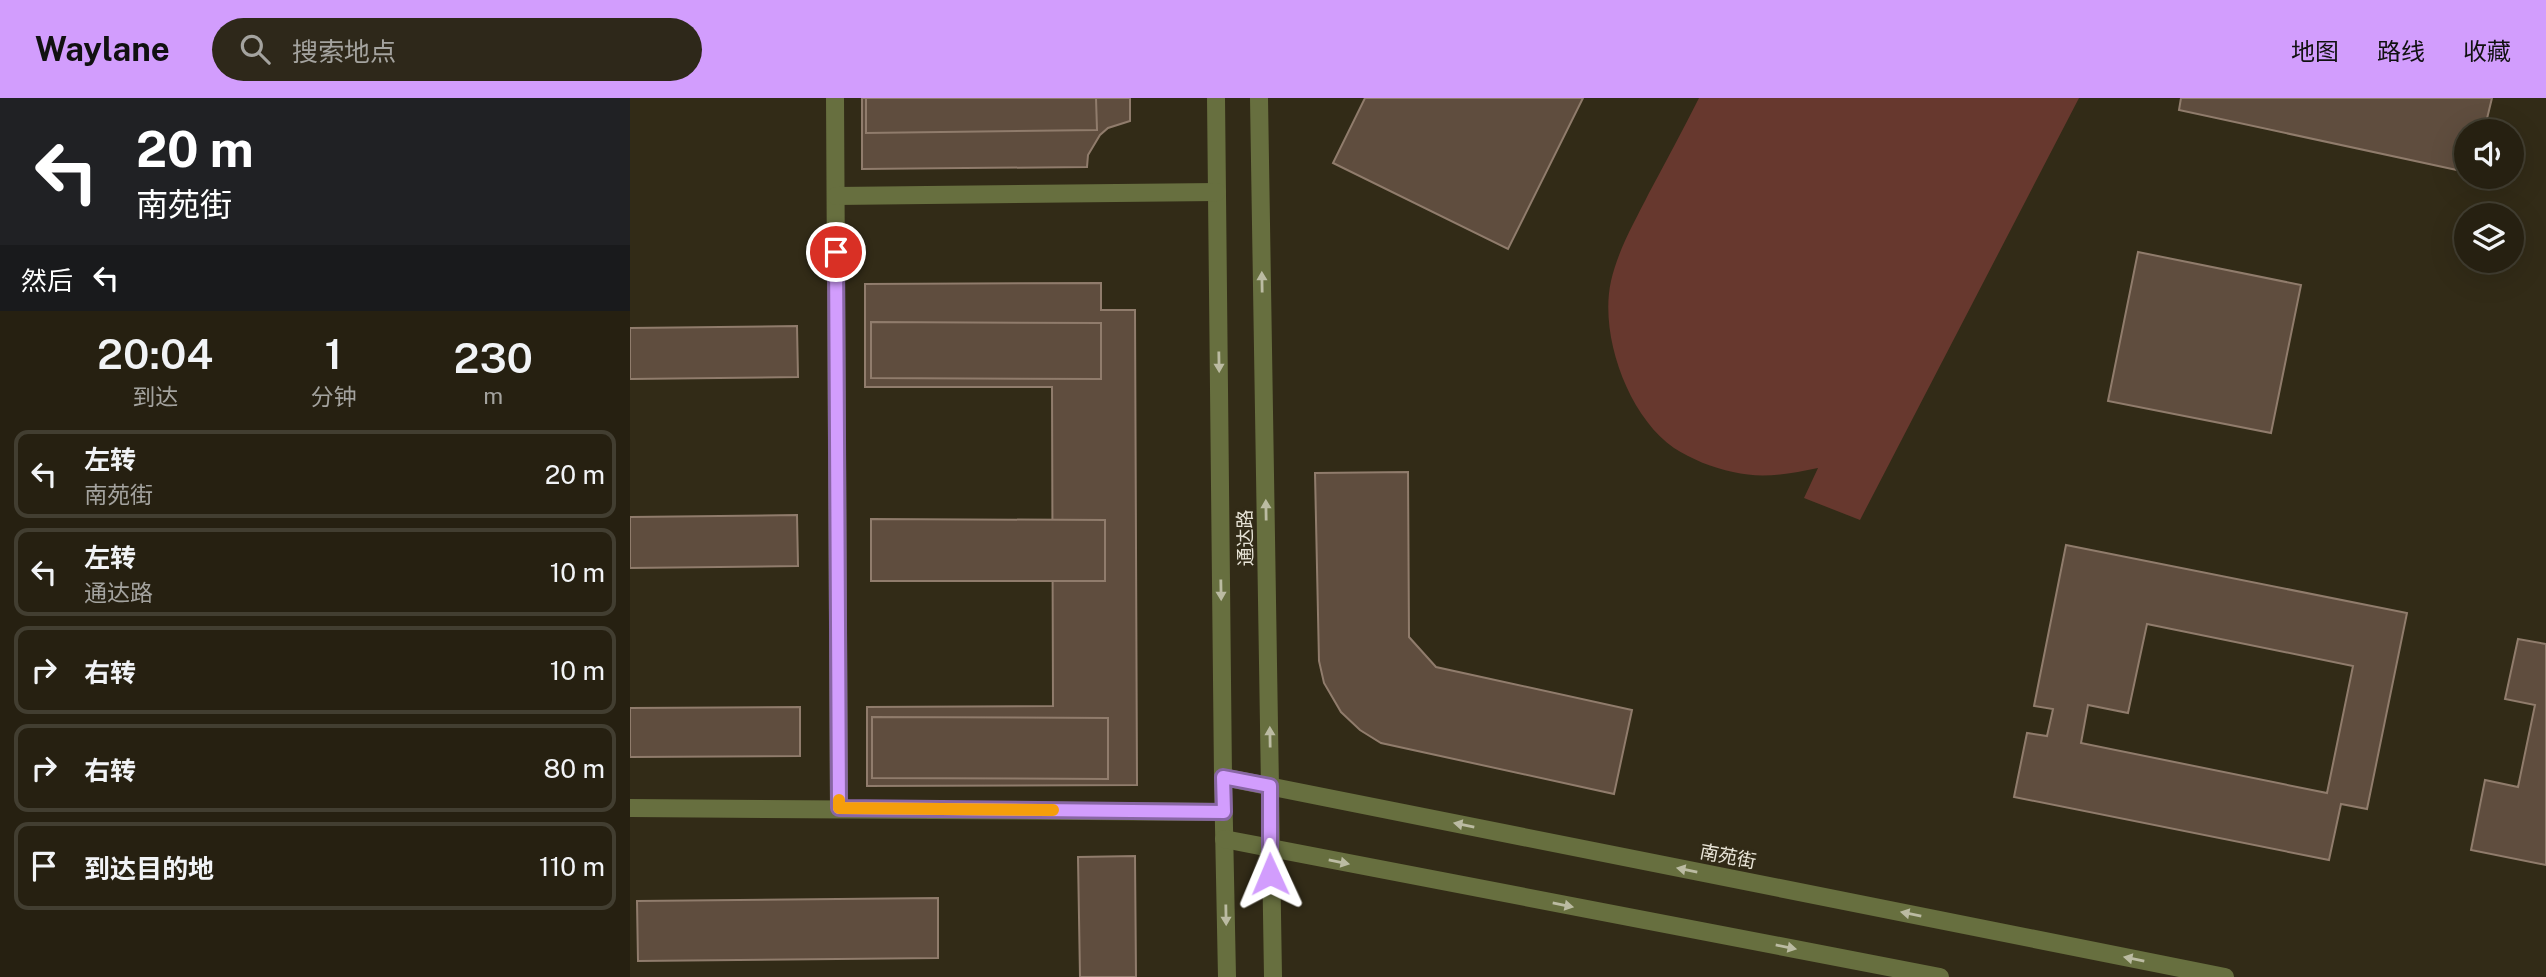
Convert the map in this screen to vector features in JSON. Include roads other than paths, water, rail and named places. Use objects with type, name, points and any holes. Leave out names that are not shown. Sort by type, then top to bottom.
[{"type":"street","points":[[835,98],[839,808]]},
{"type":"street","name":"通达路","points":[[1216,98],[1227,977]]},
{"type":"street","name":"通达路","points":[[1259,98],[1273,977]]},
{"type":"street","points":[[836,196],[1217,191]]},
{"type":"street","name":"南苑街","points":[[1223,777],[2225,977]]},
{"type":"street","points":[[630,808],[1224,812]]},
{"type":"street","points":[[1224,839],[1940,977]]}]
